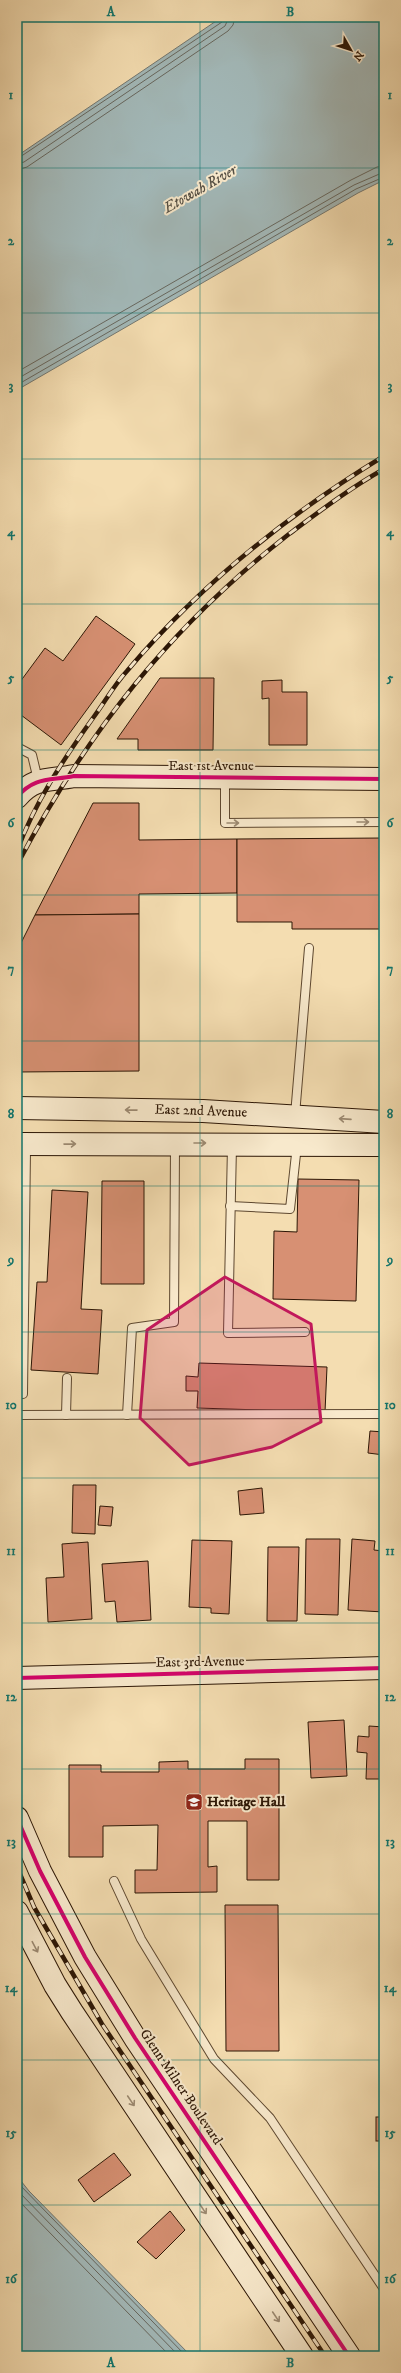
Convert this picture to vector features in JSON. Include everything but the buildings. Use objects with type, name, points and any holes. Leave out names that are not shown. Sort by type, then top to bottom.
[{"type":"street","name":"East 1st Avenue","points":[[38,781],[74,776],[384,779]]},
{"type":"street","points":[[17,797],[26,787],[38,781]]},
{"type":"street","name":"East 2nd Avenue","points":[[17,1108],[202,1111],[295,1115],[384,1122]]},
{"type":"street","points":[[26,1147],[175,1143],[384,1145]]},
{"type":"street","name":"East 3rd Avenue","points":[[17,1678],[384,1668]]},
{"type":"street","name":"Glenn Milner Boulevard","points":[[17,1818],[40,1871],[85,1957],[135,2038],[349,2356]]},
{"type":"street","points":[[17,1912],[55,1985],[72,2012],[302,2356]]},
{"type":"lane","points":[[17,747],[32,755],[38,781]]},
{"type":"lane","points":[[225,777],[225,823],[384,822]]},
{"type":"lane","points":[[295,1115],[309,948]]},
{"type":"lane","points":[[128,1415],[132,1328],[174,1322],[175,1143]]},
{"type":"lane","points":[[232,1143],[228,1333],[305,1332]]},
{"type":"lane","points":[[230,1206],[290,1209],[297,1145]]},
{"type":"lane","points":[[17,1394],[23,1394],[21,1194],[26,1147]]},
{"type":"lane","points":[[66,1415],[67,1378]]},
{"type":"lane","points":[[17,1415],[384,1414]]},
{"type":"lane","points":[[114,1881],[141,1939],[214,2059],[270,2118],[384,2289]]},
{"type":"highlighted area","points":[[225,1277],[311,1324],[321,1422],[272,1447],[189,1465],[140,1418],[147,1330]]},
{"type":"water","name":"Etowah River","points":[[222,17],[384,17],[384,180],[358,193],[17,390],[17,156]]},
{"type":"water","points":[[17,2176],[29,2191],[191,2356],[17,2356]]},
{"type":"railway","points":[[17,851],[32,815],[50,782],[118,682],[155,639],[215,580],[247,553],[313,502],[384,456]]},
{"type":"railway","points":[[17,865],[72,770],[135,684],[170,644],[246,569],[324,508],[371,476],[384,469]]},
{"type":"railway","points":[[17,1867],[34,1907],[102,2024],[325,2356]]},
{"type":"cycle path","points":[[17,797],[24,790],[37,782],[74,776],[384,779]]},
{"type":"cycle path","points":[[17,1678],[384,1668]]},
{"type":"cycle path","points":[[17,1818],[40,1871],[85,1957],[135,2038],[349,2356]]},
{"type":"place","name":"Heritage Hall","points":[[194,1802]]}]
